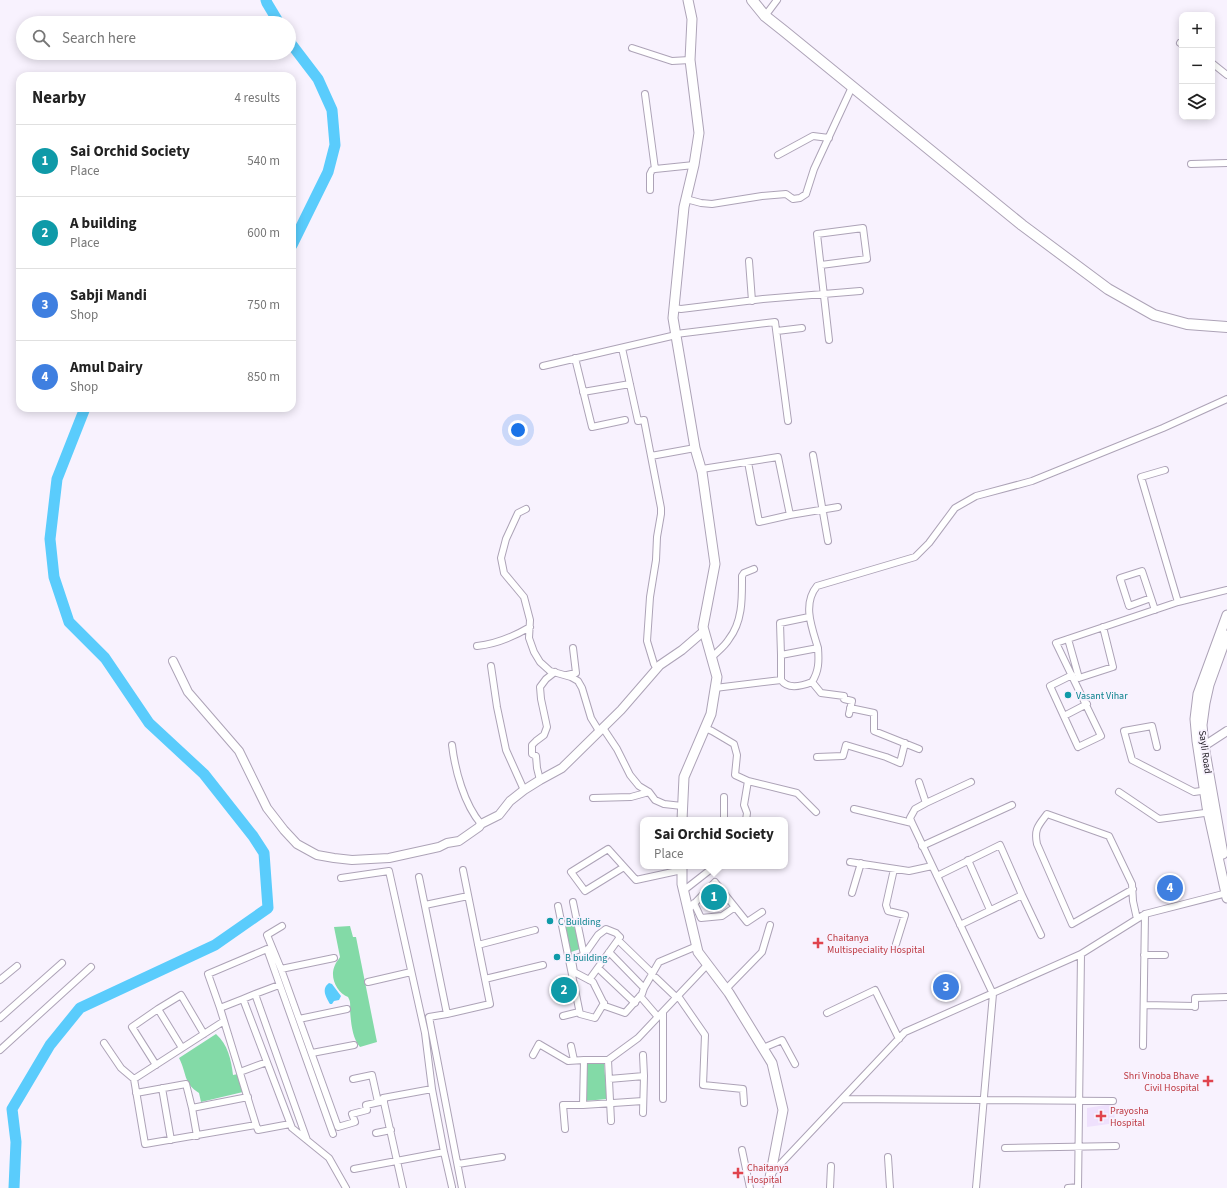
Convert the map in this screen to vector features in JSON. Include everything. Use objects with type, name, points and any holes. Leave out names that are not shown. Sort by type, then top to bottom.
[{"type":"main road","points":[[682,817],[684,777],[711,714],[717,677],[703,626],[715,564],[702,469],[695,448],[673,318],[684,207],[694,165],[699,133],[690,60],[692,19],[688,0]]},
{"type":"main road","points":[[752,0],[765,16],[852,87],[1022,225],[1108,289],[1154,315],[1187,324],[1227,327]]},
{"type":"main road","points":[[1208,790],[1197,741],[1196,710],[1201,686],[1227,615]]},
{"type":"main road","name":"Sayli Road","points":[[1227,635],[1209,685],[1204,703],[1202,725],[1211,812],[1227,871]]},
{"type":"main road","points":[[1211,812],[1227,894]]},
{"type":"main road","points":[[682,869],[683,891],[691,907],[698,952],[726,989],[772,1063],[783,1110],[768,1188]]},
{"type":"street","points":[[765,16],[777,0]]},
{"type":"street","points":[[632,48],[672,61],[690,60]]},
{"type":"street","points":[[1215,65],[1227,74]]},
{"type":"street","points":[[686,199],[712,204],[762,196],[786,194],[793,199],[800,198],[806,194],[814,169],[852,87]]},
{"type":"street","points":[[645,94],[655,169]]},
{"type":"street","points":[[778,154],[813,136],[829,138]]},
{"type":"street","points":[[1191,164],[1227,163]]},
{"type":"street","points":[[650,190],[650,174],[652,170],[694,165]]},
{"type":"street","points":[[821,265],[867,259],[863,228],[817,234],[829,340]]},
{"type":"street","points":[[749,261],[752,301]]},
{"type":"street","points":[[674,308],[681,309],[824,294],[860,292]]},
{"type":"street","points":[[543,366],[676,335],[776,322],[788,421]]},
{"type":"street","points":[[777,331],[802,328]]},
{"type":"street","points":[[622,348],[638,421],[644,420],[661,514],[650,597],[647,641],[657,669]]},
{"type":"street","points":[[575,358],[592,427],[625,420]]},
{"type":"street","points":[[583,392],[630,384]]},
{"type":"street","points":[[809,617],[780,622],[782,680],[789,686],[798,686],[812,682],[816,676],[819,665],[818,648],[809,617],[810,596],[817,586],[915,557],[956,508],[976,496],[1039,478],[1163,428],[1227,398]]},
{"type":"street","points":[[651,456],[695,448]]},
{"type":"street","points":[[813,455],[828,541]]},
{"type":"street","points":[[702,469],[778,457],[790,515]]},
{"type":"street","points":[[748,462],[759,522],[790,515],[838,508]]},
{"type":"street","points":[[1165,470],[1141,478],[1178,602]]},
{"type":"street","points":[[526,509],[518,513],[514,520],[506,539],[501,558],[504,573],[524,597],[528,609],[530,627],[529,638],[534,652],[540,662],[550,671],[566,675],[578,682],[582,688],[591,718],[616,749],[630,775],[639,786],[649,792],[655,800],[664,804],[682,806]]},
{"type":"street","points":[[712,657],[730,639],[737,625],[742,600],[742,576],[744,573],[754,569]]},
{"type":"street","points":[[1151,598],[1129,606],[1120,578],[1142,571],[1151,598],[1154,610]]},
{"type":"street","points":[[1072,675],[1050,686],[1078,747],[1101,736],[1087,704],[1056,643],[1178,602],[1227,590]]},
{"type":"street","points":[[477,646],[488,645],[515,635],[530,627]]},
{"type":"street","points":[[1068,639],[1079,678],[1113,667],[1103,627]]},
{"type":"street","points":[[173,661],[188,692],[239,751],[268,808],[284,830],[297,844],[317,855],[334,858],[352,860],[389,858],[439,848],[448,843],[459,841],[481,824],[498,815],[510,801],[524,790],[562,768],[621,710],[660,665],[682,650],[704,631]]},
{"type":"street","points":[[566,675],[576,673],[573,648]]},
{"type":"street","points":[[781,655],[818,648]]},
{"type":"street","points":[[491,666],[498,713],[506,750],[524,790]]},
{"type":"street","points":[[540,780],[536,756],[532,754],[532,745],[544,735],[547,728],[540,687],[546,679],[555,672]]},
{"type":"street","points":[[715,688],[782,680]]},
{"type":"street","points":[[812,682],[821,693],[844,696],[844,699],[852,701],[850,711],[874,713],[874,731],[919,748]]},
{"type":"street","points":[[1064,716],[1087,704]]},
{"type":"street","points":[[1157,747],[1152,726],[1124,731],[1132,760],[1194,792],[1208,790]]},
{"type":"street","points":[[705,728],[734,744],[737,755],[735,776],[797,794],[816,812]]},
{"type":"street","points":[[1204,746],[1227,731]]},
{"type":"street","points":[[818,757],[842,756],[846,745],[886,757],[900,763],[905,743]]},
{"type":"street","points":[[452,744],[455,768],[473,814],[481,824]]},
{"type":"street","points":[[746,817],[744,805],[748,781]]},
{"type":"street","points":[[919,782],[926,803]]},
{"type":"street","points":[[971,782],[926,803],[915,810],[910,818],[992,994],[976,1188]]},
{"type":"street","points":[[593,798],[630,797],[649,792]]},
{"type":"street","points":[[1120,792],[1159,819],[1211,812]]},
{"type":"street","points":[[724,797],[724,817]]},
{"type":"street","points":[[922,846],[1012,805]]},
{"type":"street","points":[[854,809],[912,823]]},
{"type":"street","points":[[1133,889],[1072,924],[1037,844],[1035,833],[1047,814],[1109,836],[1132,884],[1133,889],[1133,901],[1137,919]]},
{"type":"street","points":[[937,876],[1000,844],[1041,935]]},
{"type":"street","points":[[624,867],[585,891],[571,872],[608,849],[636,880],[678,869]]},
{"type":"street","points":[[968,860],[990,910]]},
{"type":"street","points":[[850,862],[909,871],[932,866]]},
{"type":"street","points":[[852,893],[861,863]]},
{"type":"street","points":[[683,891],[711,869]]},
{"type":"street","points":[[894,869],[886,905],[888,911],[905,915],[896,944]]},
{"type":"street","points":[[462,1188],[429,1017],[490,1004],[463,870]]},
{"type":"street","points":[[341,878],[389,871],[425,1033],[432,1089],[452,1187]]},
{"type":"street","points":[[418,877],[447,1014]]},
{"type":"street","points":[[735,907],[722,916],[701,918],[691,907],[715,882],[735,907],[747,922],[762,912]]},
{"type":"street","points":[[771,1174],[905,1032],[1081,954],[1145,914],[1227,894]]},
{"type":"street","points":[[960,925],[1022,895]]},
{"type":"street","points":[[425,905],[468,896]]},
{"type":"street","points":[[572,902],[584,955]]},
{"type":"street","points":[[558,906],[579,1012],[580,1014],[595,1018],[604,1002]]},
{"type":"street","points":[[1144,1046],[1145,914]]},
{"type":"street","points":[[726,989],[762,952],[770,925]]},
{"type":"street","points":[[282,926],[267,935],[281,969],[338,1127],[355,1122],[352,1114],[367,1110],[366,1105],[381,1102],[383,1098],[432,1089]]},
{"type":"street","points":[[589,980],[620,937],[616,933],[606,929],[598,935],[584,955],[572,960],[574,972],[589,980],[594,982],[605,1006],[625,1013],[635,1003],[644,988],[654,976],[659,962],[697,946]]},
{"type":"street","points":[[478,945],[535,930]]},
{"type":"street","points":[[618,940],[677,997],[705,1035],[703,1085],[743,1089],[744,1103]]},
{"type":"street","points":[[290,1124],[258,1130],[208,974],[266,949],[333,1134]]},
{"type":"street","points":[[609,952],[644,988]]},
{"type":"street","points":[[1068,1188],[1078,1188],[1081,954]]},
{"type":"street","points":[[1144,955],[1165,955]]},
{"type":"street","points":[[281,969],[334,958]]},
{"type":"street","points":[[0,1018],[62,963]]},
{"type":"street","points":[[485,978],[543,965]]},
{"type":"street","points":[[533,1055],[539,1044],[568,1061],[608,1060],[638,1038],[707,965]]},
{"type":"street","points":[[0,980],[18,966]]},
{"type":"street","points":[[0,1050],[91,967]]},
{"type":"street","points":[[598,968],[635,1003]]},
{"type":"street","points":[[368,982],[411,972]]},
{"type":"street","points":[[220,1008],[279,985]]},
{"type":"street","points":[[827,1013],[875,990],[899,1039]]},
{"type":"street","points":[[255,994],[308,1142]]},
{"type":"street","points":[[156,1065],[132,1027],[158,1009],[181,995],[204,1034]]},
{"type":"street","points":[[640,996],[658,1017]]},
{"type":"street","points":[[1144,1005],[1195,1007],[1195,998],[1227,997]]},
{"type":"street","points":[[244,998],[292,1128],[329,1158],[346,1188]]},
{"type":"street","points":[[158,1009],[182,1048]]},
{"type":"street","points":[[299,1019],[347,1009]]},
{"type":"street","points":[[563,1016],[579,1012]]},
{"type":"street","points":[[663,1100],[664,1012]]},
{"type":"street","points":[[134,1079],[224,1021]]},
{"type":"street","points":[[763,1048],[782,1040],[795,1064]]},
{"type":"street","points":[[104,1043],[121,1068],[134,1079],[145,1144],[256,1125]]},
{"type":"street","points":[[312,1053],[354,1045]]},
{"type":"street","points":[[571,1046],[574,1060]]},
{"type":"street","points":[[643,1113],[644,1055]]},
{"type":"street","points":[[583,1105],[584,1060]]},
{"type":"street","points":[[608,1060],[611,1121]]},
{"type":"street","points":[[240,1072],[267,1062]]},
{"type":"street","points":[[353,1079],[372,1074],[391,1130],[403,1188]]},
{"type":"street","points":[[609,1079],[644,1076]]},
{"type":"street","points":[[136,1093],[186,1084],[197,1136]]},
{"type":"street","points":[[162,1088],[171,1140]]},
{"type":"street","points":[[192,1108],[248,1097]]},
{"type":"street","points":[[842,1099],[1113,1101]]},
{"type":"street","points":[[565,1129],[563,1105],[610,1104],[643,1101]]},
{"type":"street","points":[[376,1133],[391,1130]]},
{"type":"street","points":[[1005,1148],[1116,1146]]},
{"type":"street","points":[[742,1150],[750,1188]]},
{"type":"street","points":[[354,1169],[444,1152]]},
{"type":"street","points":[[458,1164],[502,1157]]},
{"type":"street","points":[[888,1157],[890,1188]]},
{"type":"street","points":[[830,1188],[831,1166]]},
{"type":"shaded area","name":"Prayosha Hospital","points":[[1112,1104],[1116,1123],[1087,1127],[1087,1108]]},
{"type":"green space","points":[[574,925],[580,949],[571,952],[565,926]]},
{"type":"green space","points":[[350,926],[353,937],[356,937],[377,1042],[360,1047],[352,1030],[350,1000],[337,988],[333,974],[335,965],[340,957],[334,927]]},
{"type":"green space","points":[[216,1034],[226,1048],[230,1058],[233,1075],[238,1074],[243,1092],[201,1102],[199,1093],[190,1085],[186,1077],[179,1058]]},
{"type":"green space","points":[[586,1064],[604,1064],[607,1099],[584,1101]]},
{"type":"water","points":[[329,983],[332,984],[341,996],[339,1000],[334,1001],[332,1004],[330,1004],[325,993],[325,988]]},
{"type":"waterway","points":[[266,0],[275,16]]},
{"type":"waterway","points":[[296,50],[318,79],[332,110],[335,145],[328,172],[296,237]]},
{"type":"waterway","points":[[14,1188],[16,1142],[12,1109],[50,1045],[80,1008],[215,945],[268,908],[264,853],[253,836],[204,774],[149,723],[105,658],[69,622],[54,577],[50,539],[57,479],[83,412]]},
{"type":"place","name":"Vasant Vihar","points":[[1068,695]]},
{"type":"place","name":"Amul Dairy","points":[[1170,888]]},
{"type":"place","name":"Sai Orchid Society","points":[[714,897]]},
{"type":"place","name":"C Building","points":[[550,921]]},
{"type":"place","name":"Chaitanya Multispeciality Hospital","points":[[818,943]]},
{"type":"place","name":"B building","points":[[557,957]]},
{"type":"place","name":"Sabji Mandi","points":[[946,987]]},
{"type":"place","name":"A building","points":[[564,990]]},
{"type":"place","name":"Shri Vinoba Bhave Civil Hospital","points":[[1208,1081]]},
{"type":"place","name":"Prayosha Hospital","points":[[1101,1116]]},
{"type":"place","name":"Chaitanya Hospital","points":[[738,1173]]}]
